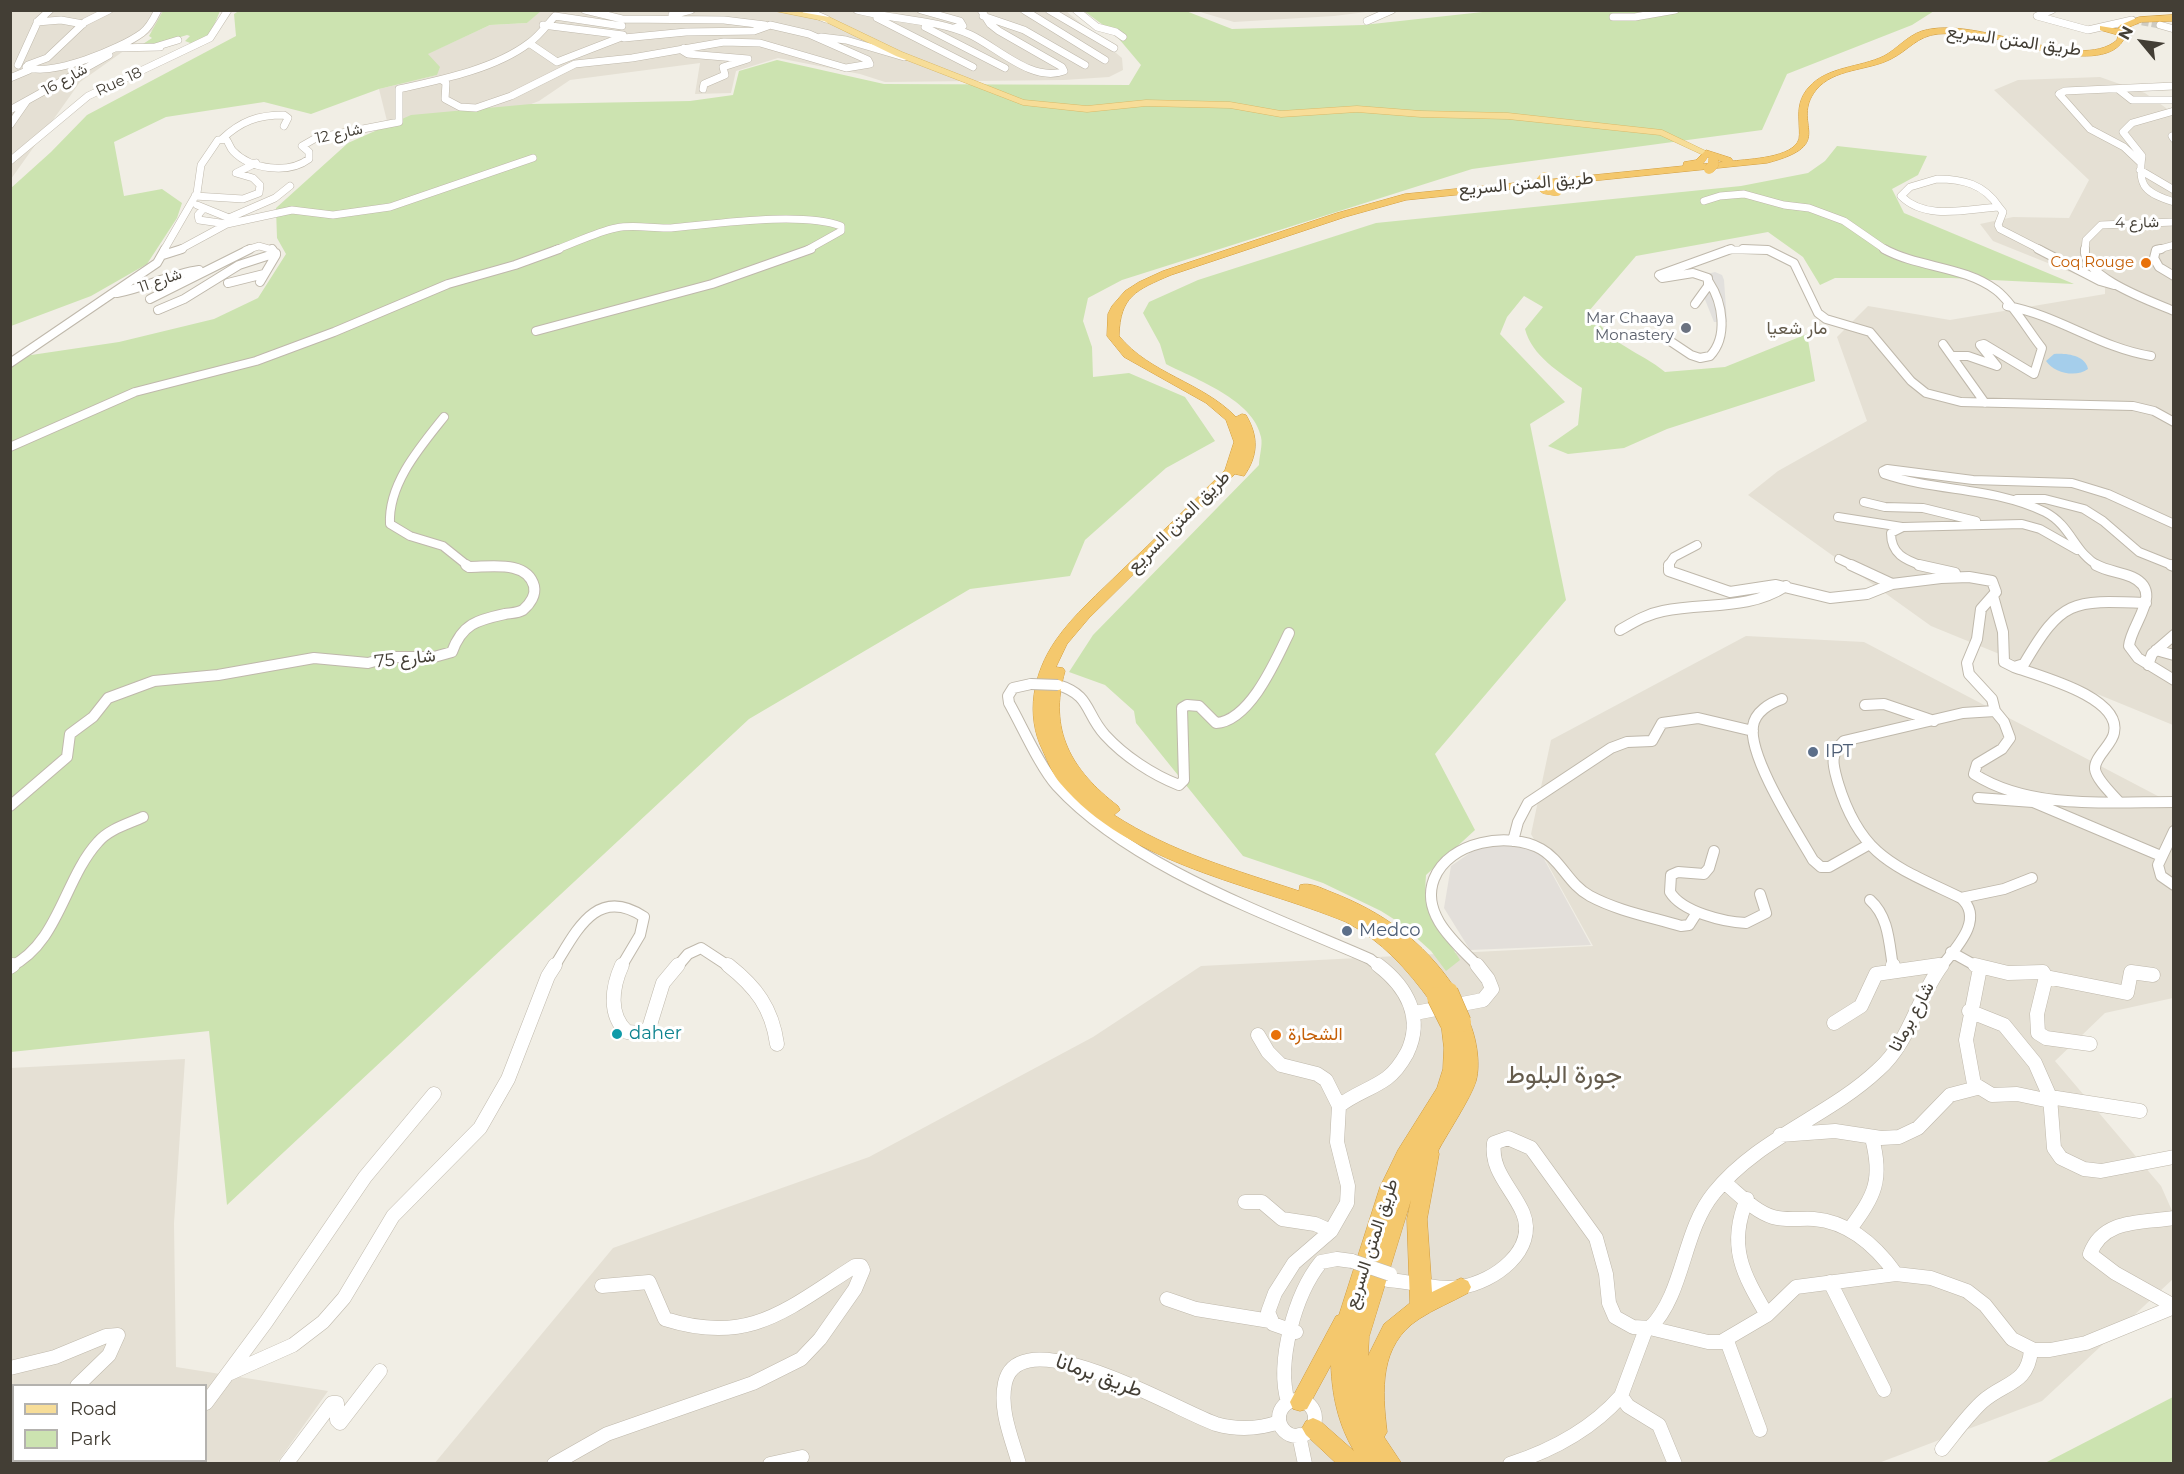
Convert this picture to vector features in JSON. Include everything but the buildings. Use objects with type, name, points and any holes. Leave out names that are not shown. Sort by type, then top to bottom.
[{"type":"highway","name":"طريق المتن السريع","points":[[1442,994],[1408,957],[1382,936],[1352,918],[1172,852],[1135,835],[1090,805],[1066,779],[1049,752],[1042,730],[1040,695],[1045,676],[1063,640],[1231,471],[1238,459],[1238,434],[1227,414],[1207,398],[1145,366],[1122,349],[1115,336],[1112,320],[1128,294],[1167,273],[1383,202],[1442,192],[1767,160],[1786,155],[1801,145],[1806,132],[1805,101],[1815,85],[1838,73],[1888,57],[1919,35],[1946,30],[1968,31],[2044,49],[2081,52],[2113,47],[2121,41],[2123,27],[2130,23],[2174,19]]},
{"type":"highway","name":"طريق المتن السريع","points":[[1375,1454],[1359,1402],[1356,1374],[1359,1337],[1401,1201],[1467,1081],[1468,1048],[1442,994],[1418,952],[1380,921],[1345,903],[1192,850],[1152,833],[1106,806],[1080,781],[1066,763],[1057,743],[1051,711],[1055,676],[1064,656],[1073,642],[1145,567],[1235,479],[1243,470],[1251,450],[1247,428],[1233,409],[1206,390],[1139,355],[1123,334],[1123,319],[1126,310],[1138,295],[1157,283],[1386,206],[1437,196],[1607,177],[1672,176],[1767,167],[1802,157],[1813,144],[1813,101],[1821,89],[1837,79],[1895,59],[1927,36],[1970,34],[2041,51],[2086,55],[2110,52],[2123,47],[2129,42],[2130,29],[2135,26],[2174,19]]},
{"type":"highway","points":[[2103,28],[2122,33]]},
{"type":"highway","points":[[1672,176],[1557,192],[1545,189],[1539,184],[1545,177],[1607,177],[1710,159],[1752,159],[1777,155],[1801,145]]},
{"type":"highway","points":[[1578,180],[1692,171],[1710,159]]},
{"type":"highway","name":"طريق المتن السريع","points":[[1391,1464],[1375,1454],[1352,1428],[1345,1410],[1340,1351],[1382,1205],[1394,1177],[1446,1090],[1453,1073],[1455,1023]]},
{"type":"highway","points":[[1419,1309],[1421,1284],[1418,1219],[1431,1145]]},
{"type":"highway","points":[[1375,1454],[1372,1392],[1379,1354],[1395,1325],[1419,1309],[1461,1287]]},
{"type":"highway","points":[[1294,1402],[1350,1313]]},
{"type":"highway","points":[[1306,1432],[1353,1464]]},
{"type":"main road","points":[[773,10],[826,19],[910,58],[1012,100],[1059,107],[1099,108],[1146,103],[1230,105],[1281,114],[1357,109],[1508,116],[1662,133],[1710,159]]},
{"type":"street","points":[[50,10],[37,22],[14,66],[55,68],[116,48],[149,27],[158,10]]},
{"type":"street","points":[[10,78],[47,58],[83,24],[109,10]]},
{"type":"street","name":"Rue 18","points":[[10,161],[81,101],[210,38],[222,15],[228,10]]},
{"type":"street","points":[[535,26],[553,10]]},
{"type":"street","points":[[585,10],[605,17],[634,20],[716,19]]},
{"type":"street","points":[[591,10],[627,17],[750,21],[802,31],[842,51],[868,60],[870,64],[862,68],[848,68],[760,43],[719,42],[639,58],[572,65],[557,71],[531,87],[485,106],[463,106],[450,103],[445,99],[446,83],[442,80],[486,65],[529,43],[543,25],[556,16],[622,26]]},
{"type":"street","points":[[671,15],[691,10]]},
{"type":"street","points":[[805,10],[826,19]]},
{"type":"street","points":[[857,10],[973,67]]},
{"type":"street","points":[[891,10],[914,20],[973,36],[1036,70],[1053,75],[1064,71],[1062,67],[999,31],[982,13]]},
{"type":"street","points":[[921,10],[954,18],[963,26],[950,28]]},
{"type":"street","points":[[1024,10],[1105,60]]},
{"type":"street","points":[[1049,10],[1114,48]]},
{"type":"street","points":[[1076,10],[1097,27],[1116,32],[1123,37]]},
{"type":"street","points":[[1367,21],[1392,10]]},
{"type":"street","points":[[1613,17],[1635,17],[1675,10]]},
{"type":"street","points":[[2029,10],[2042,10]]},
{"type":"street","points":[[2052,10],[2037,16],[2077,29],[2103,28],[2132,20]]},
{"type":"street","points":[[982,13],[1024,28],[1085,65]]},
{"type":"street","points":[[871,15],[914,20]]},
{"type":"street","points":[[905,20],[962,44],[1005,68]]},
{"type":"street","points":[[37,22],[63,21],[83,24]]},
{"type":"street","points":[[543,25],[619,36],[759,31],[767,25]]},
{"type":"street","points":[[2160,25],[2174,29]]},
{"type":"street","points":[[529,43],[541,49],[549,60],[564,61],[619,36]]},
{"type":"street","points":[[820,38],[840,39],[910,58]]},
{"type":"street","points":[[116,48],[157,47],[178,40]]},
{"type":"street","name":"شارع 16","points":[[10,110],[116,48]]},
{"type":"street","points":[[684,48],[683,51],[688,54],[748,59],[723,67],[725,75],[704,84],[703,89]]},
{"type":"street","name":"شارع 12","points":[[222,139],[229,142],[233,151],[269,168],[296,167],[305,163],[310,155],[302,145],[312,139],[399,122],[396,92],[399,89],[442,80]]},
{"type":"street","points":[[2174,86],[2065,91],[2059,94],[2090,129],[2124,147],[2140,166],[2174,190]]},
{"type":"street","points":[[2118,89],[2132,100],[2174,100]]},
{"type":"street","points":[[10,125],[18,118],[21,106],[28,100]]},
{"type":"street","name":"شارع 4","points":[[2174,111],[2149,117],[2124,128],[2124,135],[2142,156],[2139,179],[2145,188],[2174,202]]},
{"type":"street","points":[[10,363],[152,267],[163,255],[195,198],[204,157],[213,145],[239,121],[254,117],[287,116],[284,126]]},
{"type":"street","points":[[163,255],[176,252],[227,224],[292,210],[333,215],[390,207],[533,158]]},
{"type":"street","points":[[195,198],[210,195],[237,199],[251,197],[261,190],[260,185],[253,178],[236,173],[256,163]]},
{"type":"street","points":[[253,178],[269,168]]},
{"type":"street","points":[[1999,207],[1929,211],[1910,206],[1901,196],[1906,190],[1922,183],[1959,179],[1977,184],[1999,207],[2003,212],[1998,225],[2000,229],[2100,281],[2114,285]]},
{"type":"street","points":[[198,184],[210,195]]},
{"type":"street","points":[[195,198],[202,209],[230,218],[279,195],[290,186]]},
{"type":"street","points":[[1704,201],[1720,196],[1744,194],[1830,215],[1886,250],[1913,262],[1972,277],[1987,284],[1997,291],[2042,346],[2034,374],[2026,372],[1984,344],[1980,345],[1997,366],[1968,356],[1953,356]]},
{"type":"street","points":[[202,209],[198,215],[199,220],[227,224]]},
{"type":"street","points":[[10,447],[135,392],[256,361],[334,332],[448,284],[515,265],[615,228],[635,226],[669,228],[704,223],[801,220],[825,220],[841,226],[841,231],[837,235],[813,248],[712,284],[536,331]]},
{"type":"street","name":"شارع 4","points":[[2174,222],[2108,223],[2097,228],[2085,246],[2085,254],[2095,271],[2114,285],[2174,311]]},
{"type":"street","points":[[2174,245],[2159,248],[2154,255],[2159,267],[2174,276]]},
{"type":"street","points":[[150,299],[208,268],[259,246],[272,248],[276,253]]},
{"type":"street","points":[[1667,339],[1695,357],[1707,358],[1712,354],[1721,337],[1722,323],[1716,290],[1707,278],[1698,274],[1662,278],[1659,275],[1695,260],[1737,248],[1753,247],[1775,252],[1796,266],[1807,295],[1818,312],[1826,318],[1870,332],[1916,386],[1935,396],[1953,401],[1985,403],[2133,406],[2154,411],[2174,422]]},
{"type":"street","points":[[228,283],[262,278],[274,262],[276,253]]},
{"type":"street","points":[[158,310],[184,299],[239,265],[276,253]]},
{"type":"street","points":[[168,276],[193,263]]},
{"type":"street","name":"شارع 11","points":[[111,293],[133,290],[168,276],[208,268]]},
{"type":"street","points":[[1695,304],[1709,282]]},
{"type":"street","points":[[2007,306],[2038,312],[2128,354],[2151,356]]},
{"type":"street","points":[[1943,344],[1985,403]]},
{"type":"street","name":"شارع 75","points":[[10,806],[67,757],[68,738],[93,717],[104,701],[130,687],[153,681],[218,675],[314,658],[354,664],[390,657],[443,656],[452,652],[458,635],[479,620],[521,611],[530,603],[535,591],[531,576],[520,568],[469,567],[443,546],[410,536],[390,524],[387,515],[406,469],[444,417]]},
{"type":"street","points":[[2079,552],[2060,522],[2036,508],[2014,500],[1905,481],[1882,472],[1887,469],[1973,480],[2072,483],[2108,494],[2174,524]]},
{"type":"street","points":[[2014,500],[2045,499],[2084,509],[2103,521],[2139,552],[2174,566]]},
{"type":"street","points":[[1864,502],[1923,508],[1985,523]]},
{"type":"street","points":[[1838,517],[1903,527]]},
{"type":"street","points":[[2174,680],[2148,665],[2132,652],[2128,643],[2137,617],[2146,603],[2147,591],[2142,584],[2102,568],[2079,552],[2027,524],[1985,523],[1903,527],[1895,529],[1890,537],[1893,545],[1903,557],[1919,565],[1992,581],[1996,588],[1993,596],[1983,607],[1979,618],[1978,635],[1969,652],[1967,664],[1968,672],[1976,683],[1992,696],[1995,711],[2008,728],[2008,744],[2003,751],[1977,764],[1974,774],[1992,786],[2068,800],[2174,802]]},
{"type":"street","points":[[1697,544],[1669,561],[1667,567],[1669,572],[1730,592],[1786,586],[1830,598],[1867,594],[1892,584],[1969,577]]},
{"type":"street","points":[[1839,559],[1892,584]]},
{"type":"street","points":[[1620,630],[1633,619],[1646,614],[1677,608],[1762,601],[1786,586]]},
{"type":"street","points":[[1993,596],[2003,632],[2004,662],[2088,695],[2105,706],[2115,728],[2114,736],[2095,765],[2095,772],[2119,802]]},
{"type":"street","points":[[2014,667],[2024,664],[2052,620],[2062,610],[2099,603],[2146,603]]},
{"type":"street","points":[[1289,633],[1247,705],[1235,720],[1218,724],[1212,721],[1200,706],[1187,705],[1182,708],[1185,767],[1184,780],[1179,785],[1118,748],[1100,730],[1084,696],[1073,689],[1058,685],[1031,684],[1013,688],[1008,696],[1009,703],[1055,784],[1090,819],[1206,887],[1370,959],[1389,972],[1400,984],[1415,1013],[1414,1037],[1394,1071],[1387,1078],[1353,1095],[1339,1106]]},
{"type":"street","points":[[2148,665],[2156,650],[2174,635]]},
{"type":"street","points":[[2156,650],[2174,655]]},
{"type":"street","points":[[1782,699],[1768,705],[1762,711],[1753,730],[1767,776],[1816,865],[1829,867],[1868,845]]},
{"type":"street","points":[[1864,705],[1884,704],[1934,721]]},
{"type":"street","points":[[1995,711],[1963,713],[1862,735],[1844,741],[1832,753],[1848,814],[1868,845],[1895,866],[1961,898],[2004,889],[2032,878]]},
{"type":"street","points":[[1513,841],[1518,822],[1528,803],[1546,795],[1601,754],[1624,743],[1652,741],[1662,723],[1687,717],[1706,717],[1753,730]]},
{"type":"street","points":[[2016,791],[2026,800]]},
{"type":"street","points":[[1978,798],[2026,800],[2081,820],[2162,856]]},
{"type":"street","points":[[10,967],[20,964],[32,951],[96,844],[144,818]]},
{"type":"street","points":[[2174,831],[2162,856],[2158,871],[2174,885]]},
{"type":"street","points":[[1415,1013],[1466,1005],[1483,1000],[1490,995],[1491,984],[1453,942],[1437,920],[1431,898],[1432,885],[1450,857],[1477,844],[1523,841],[1542,849],[1566,877],[1588,895],[1681,926],[1689,925],[1696,914]]},
{"type":"street","points":[[1714,851],[1709,868],[1704,874],[1678,872],[1670,879],[1674,900],[1696,914],[1737,924],[1754,922],[1766,913],[1760,894]]},
{"type":"street","name":"شارع برمانا","points":[[1621,1396],[1648,1328],[1662,1315],[1700,1211],[1724,1182],[1761,1148],[1848,1093],[1892,1057],[1941,966],[1970,922],[1972,913],[1968,904],[1961,898]]},
{"type":"street","points":[[1870,900],[1877,906],[1882,918],[1894,970]]},
{"type":"street","points":[[228,1374],[293,1344],[323,1322],[344,1298],[393,1216],[424,1181],[480,1128],[508,1079],[548,976],[579,926],[593,912],[606,907],[617,907],[632,909],[644,917],[645,923],[620,967],[613,995],[617,1019],[627,1032],[641,1033],[649,1028],[663,983],[688,954],[701,948],[741,975],[765,999],[774,1021],[777,1044]]},
{"type":"street","points":[[1951,952],[1980,968],[2007,973],[2043,972],[2046,977],[2037,1014],[2038,1033],[2046,1038],[2090,1044]]},
{"type":"street","points":[[1834,1023],[1861,1006],[1876,974],[1941,966]]},
{"type":"street","points":[[1977,1088],[1972,1079],[1966,1040],[1969,1011],[1980,968]]},
{"type":"street","points":[[2046,977],[2127,993],[2130,988],[2131,972],[2153,975]]},
{"type":"street","points":[[1969,1011],[2006,1027],[2036,1063],[2050,1099],[2054,1148],[2061,1158],[2075,1166],[2101,1171],[2174,1157]]},
{"type":"street","points":[[1258,1035],[1264,1048],[1278,1063],[1293,1071],[1311,1071],[1323,1076],[1333,1087],[1339,1106],[1337,1142],[1348,1194],[1345,1209],[1331,1231],[1305,1251],[1284,1276],[1270,1305],[1270,1321]]},
{"type":"street","points":[[1780,1135],[1832,1131],[1872,1138],[1906,1135],[1931,1113],[1946,1095],[1957,1090],[1977,1088],[1992,1095],[2017,1094],[2140,1112]]},
{"type":"street","points":[[207,1402],[365,1177],[434,1094]]},
{"type":"street","points":[[1305,1464],[1306,1432],[1314,1413],[1294,1402],[1282,1382],[1292,1335],[1310,1288],[1321,1270],[1333,1264],[1351,1264],[1393,1278],[1421,1284],[1461,1287],[1501,1269],[1516,1257],[1526,1240],[1524,1215],[1493,1160],[1491,1149],[1494,1143],[1508,1138],[1531,1148],[1596,1238],[1613,1313],[1627,1324],[1708,1342],[1727,1341],[1767,1316],[1796,1287],[1896,1274],[1950,1284],[1972,1295],[1984,1304],[2011,1339],[2031,1350],[2065,1348],[2174,1306]]},
{"type":"street","points":[[1850,1229],[1865,1209],[1878,1182],[1880,1162],[1872,1138]]},
{"type":"street","points":[[1724,1182],[1775,1217],[1824,1220],[1850,1229],[1876,1249],[1896,1274]]},
{"type":"street","points":[[1747,1199],[1737,1218],[1737,1251],[1753,1291],[1767,1316]]},
{"type":"street","points":[[1245,1202],[1262,1202],[1282,1219],[1315,1224],[1331,1231]]},
{"type":"street","points":[[2174,1218],[2108,1228],[2093,1245],[2090,1254],[2102,1266],[2132,1280],[2174,1306]]},
{"type":"street","points":[[554,1464],[581,1447],[627,1427],[743,1388],[793,1364],[811,1351],[818,1342],[852,1294],[863,1270],[861,1266],[855,1266],[820,1291],[771,1317],[721,1330],[694,1327],[665,1319],[649,1282],[602,1286]]},
{"type":"street","points":[[1830,1282],[1884,1390]]},
{"type":"street","points":[[1167,1299],[1196,1309],[1270,1321],[1292,1335]]},
{"type":"street","points":[[10,1368],[55,1357],[106,1336],[118,1335],[118,1341],[112,1351],[79,1384]]},
{"type":"street","points":[[1727,1341],[1743,1378],[1760,1430]]},
{"type":"street","points":[[1942,1449],[1981,1402],[1994,1391],[2013,1385],[2019,1379],[2031,1363],[2031,1350]]},
{"type":"street","name":"طريق برمانا","points":[[1019,1464],[1003,1393],[1010,1373],[1022,1363],[1038,1358],[1065,1360],[1084,1367],[1217,1424],[1258,1429],[1279,1422]]},
{"type":"street","points":[[286,1464],[330,1405],[337,1403],[337,1420],[340,1423],[380,1371]]},
{"type":"street","points":[[1510,1464],[1555,1447],[1611,1409],[1621,1396],[1628,1406],[1659,1425],[1676,1464]]},
{"type":"street","points":[[1294,1402],[1278,1412],[1279,1422],[1284,1431],[1306,1432]]},
{"type":"street","points":[[770,1464],[802,1457]]},
{"type":"shaded area","points":[[541,10],[1066,11],[1122,58],[1123,70],[1109,77],[1064,80],[885,82],[860,74],[778,58],[736,71],[731,93],[695,94],[700,63],[570,80],[539,101],[495,118],[387,121],[379,89],[437,75],[427,54],[490,25],[527,23]]},
{"type":"shaded area","points":[[11,11],[180,11],[80,82],[11,179]]},
{"type":"shaded area","points":[[1197,11],[1374,11],[1334,16],[1234,22]]},
{"type":"shaded area","points":[[2100,77],[2145,93],[2173,113],[2173,725],[1931,626],[1748,495],[1778,471],[1867,421],[1837,337],[1868,306],[1950,320],[2105,294],[2105,286],[1993,241],[1980,224],[2013,217],[2069,218],[2089,180],[1994,90],[2018,80]]},
{"type":"shaded area","points":[[1715,272],[1722,275],[1724,280],[1727,322],[1714,322],[1704,297],[1713,280],[1707,274]]},
{"type":"shaded area","points":[[1746,636],[1864,642],[2173,804],[2173,998],[2105,1013],[2055,1061],[2161,1186],[2173,1213],[2173,1279],[2042,1401],[1876,1464],[434,1464],[613,1248],[869,1157],[1093,1037],[1201,966],[1593,946],[1531,834],[1551,740]]},
{"type":"shaded area","points":[[1499,843],[1538,848],[1591,945],[1470,950],[1444,908],[1451,866],[1480,846]]},
{"type":"shaded area","points":[[185,1059],[174,1223],[176,1367],[328,1391],[277,1463],[11,1463],[10,1068]]},
{"type":"green space","points":[[240,10],[541,11],[527,23],[490,25],[428,54],[440,67],[437,75],[379,89],[311,114],[264,102],[166,117],[114,142],[124,196],[162,189],[182,203],[177,218],[147,264],[91,296],[11,326],[11,188],[87,115],[236,36],[234,14]]},
{"type":"green space","points":[[1501,10],[1934,11],[1912,25],[1787,74],[1762,130],[1472,169],[1122,280],[1088,298],[1083,321],[1092,347],[1093,377],[1129,373],[1185,397],[1215,441],[1166,468],[1085,540],[1070,576],[970,589],[749,719],[227,1205],[209,1031],[11,1052],[11,358],[119,342],[214,319],[258,298],[286,254],[277,238],[276,208],[348,143],[411,115],[531,104],[690,101],[733,95],[739,71],[777,60],[884,84],[1129,85],[1141,65],[1114,33],[1084,11],[1186,11],[1232,29],[1363,25]]},
{"type":"green space","points":[[163,11],[220,11],[210,35],[193,44],[185,41],[190,36],[187,35],[151,46],[143,44],[152,38],[149,36]]},
{"type":"green space","points":[[1837,146],[1927,156],[1918,175],[1892,189],[1904,213],[2074,284],[1951,278],[1835,278],[1820,285],[1803,257],[1768,232],[1636,256],[1589,311],[1615,340],[1665,372],[1725,367],[1807,334],[1815,381],[1667,429],[1624,448],[1568,454],[1548,446],[1578,425],[1582,388],[1548,363],[1534,348],[1525,329],[1543,307],[1524,296],[1507,317],[1500,334],[1565,402],[1530,424],[1566,600],[1435,754],[1475,830],[1426,875],[1425,890],[1430,912],[1460,960],[1446,971],[1431,951],[1400,923],[1381,911],[1323,883],[1243,856],[1136,723],[1134,711],[1105,685],[1069,672],[1093,635],[1259,465],[1261,437],[1256,424],[1247,412],[1222,392],[1166,364],[1160,344],[1143,313],[1149,302],[1198,280],[1376,223],[1741,186],[1808,173],[1825,161]]},
{"type":"green space","points":[[2173,1397],[2173,1463],[2045,1463]]},
{"type":"water","points":[[2054,354],[2079,358],[2088,369],[2072,374],[2054,369],[2046,361]]},
{"type":"tunnel","points":[[2132,20],[2160,25]]},
{"type":"place","name":"Coq Rouge","points":[[2146,263]]},
{"type":"place","name":"Mar Chaaya Monastery","points":[[1686,328]]},
{"type":"place","name":"IPT","points":[[1813,752]]},
{"type":"place","name":"Medco","points":[[1347,931]]},
{"type":"place","name":"daher","points":[[617,1034]]},
{"type":"place","name":"الشحارة","points":[[1276,1035]]},
{"type":"district","name":"مار شعيا","points":[[1797,329]]},
{"type":"district","name":"جورة البلوط","points":[[1564,1075]]}]
